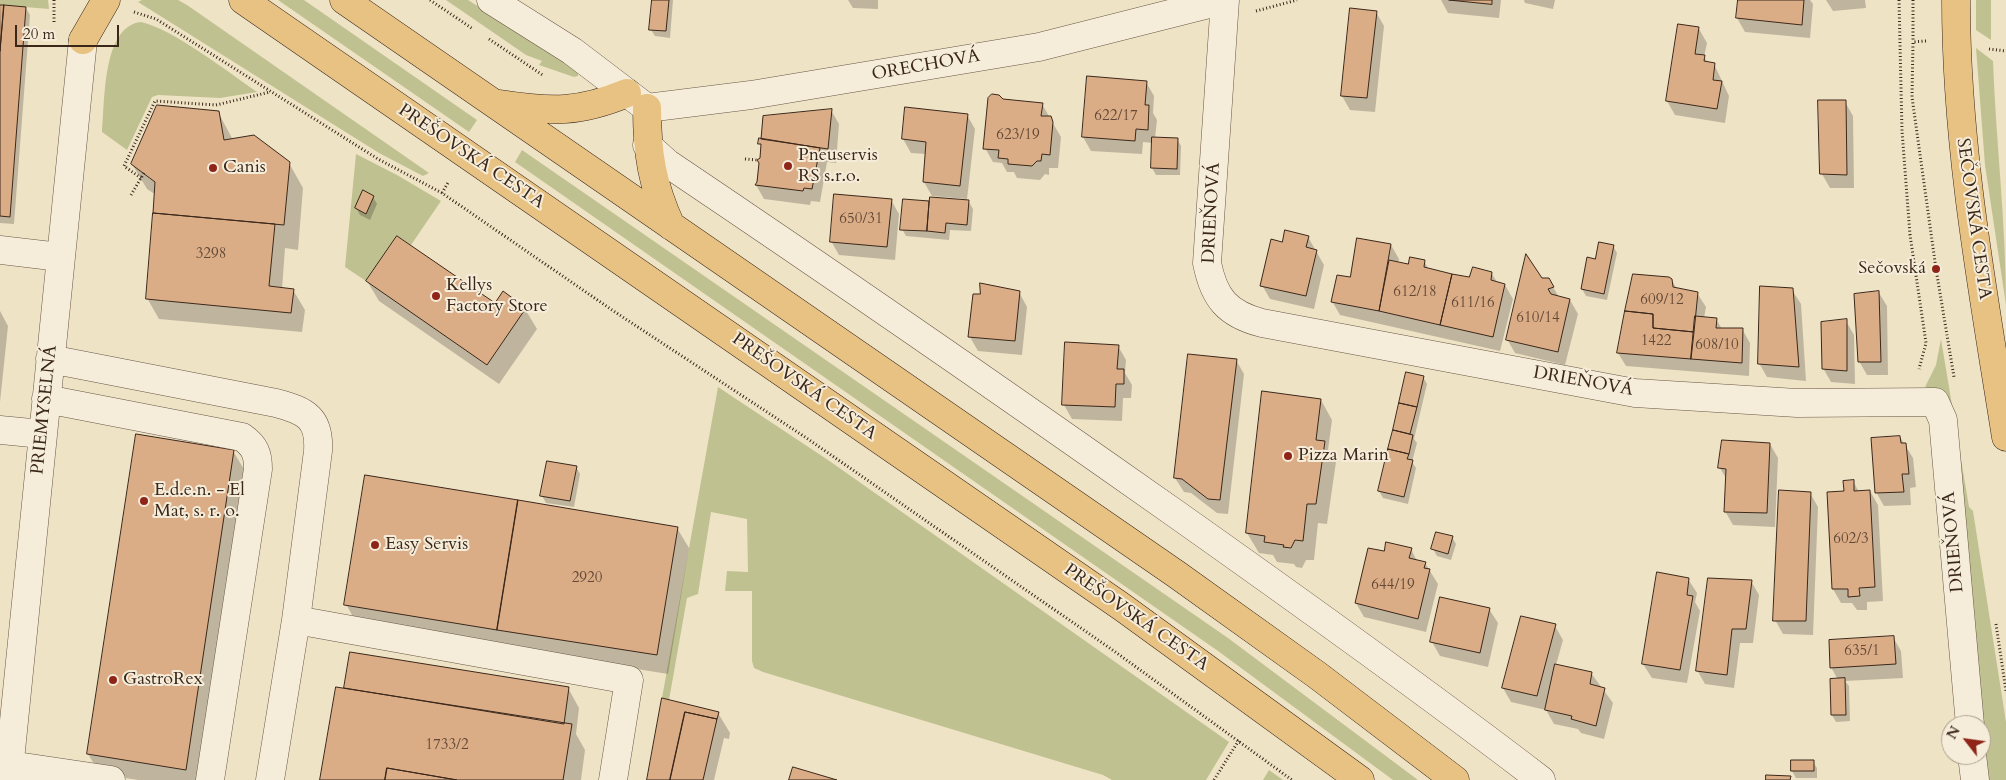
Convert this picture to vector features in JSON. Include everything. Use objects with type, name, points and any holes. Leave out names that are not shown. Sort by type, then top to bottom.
[{"type":"main road","points":[[81,0],[83,40]]},
{"type":"main road","points":[[83,40],[106,0]]},
{"type":"main road","name":"PREŠOVSKÁ CESTA","points":[[242,0],[1122,607],[1360,780]]},
{"type":"main road","points":[[344,0],[1176,574],[1318,675],[1455,780]]},
{"type":"main road","name":"SEČOVSKÁ CESTA","points":[[1956,0],[1958,95],[1965,171],[2006,437]]},
{"type":"main road","points":[[494,104],[535,110],[578,109],[601,104],[637,101],[659,201],[671,226]]},
{"type":"street","points":[[491,0],[572,51],[637,101]]},
{"type":"street","name":"ORECHOVÁ","points":[[637,101],[751,95],[1039,47],[1225,0]]},
{"type":"street","name":"DRIEŇOVÁ","points":[[1225,0],[1207,263],[1211,283],[1219,298],[1230,309],[1245,318],[1635,393],[1797,403],[1935,402],[1943,420],[1969,715]]},
{"type":"street","name":"PRIEMYSELNÁ","points":[[9,773],[83,40]]},
{"type":"street","points":[[647,144],[667,164],[979,375],[1287,593],[1438,701],[1541,780]]},
{"type":"street","points":[[0,250],[60,257]]},
{"type":"street","points":[[50,359],[248,398],[299,410],[308,415],[317,431],[318,451],[296,620],[270,780]]},
{"type":"street","points":[[242,436],[248,398]]},
{"type":"street","points":[[46,399],[242,436],[251,443],[258,454],[258,469],[210,780]]},
{"type":"street","points":[[0,430],[42,434]]},
{"type":"street","points":[[296,620],[628,680],[613,780]]},
{"type":"street","points":[[1973,765],[1975,780]]},
{"type":"street","points":[[9,773],[111,780]]},
{"type":"path","points":[[1900,0],[1904,150],[1910,234],[1926,343],[1914,386],[1935,402]]},
{"type":"path","points":[[1913,0],[1913,42]]},
{"type":"path","points":[[132,6],[134,12],[156,19],[378,159],[442,193],[511,239],[612,310],[808,439],[1239,740],[1292,780]]},
{"type":"path","points":[[141,178],[124,166],[155,101],[216,105],[271,91]]},
{"type":"path","points":[[745,159],[757,160]]},
{"type":"path","points":[[131,196],[144,173]]},
{"type":"path","points":[[1925,184],[1936,268]]},
{"type":"path","points":[[1214,780],[1239,740]]},
{"type":"green space","points":[[0,0],[48,0],[49,9],[0,5]]},
{"type":"green space","points":[[142,0],[178,0],[187,5],[429,173],[423,176],[379,153],[138,2]]},
{"type":"green space","points":[[278,0],[304,0],[477,120],[469,132]]},
{"type":"green space","points":[[446,0],[468,0],[575,67],[578,76],[574,77],[539,65],[542,61],[526,55]]},
{"type":"green space","points":[[1976,0],[1991,0],[1991,40],[1976,30]]},
{"type":"green space","points":[[141,22],[154,26],[184,42],[257,92],[220,98],[158,95],[152,97],[127,150],[102,132],[105,85],[112,51],[119,37],[128,27]]},
{"type":"green space","points":[[1976,48],[1993,61],[2006,305],[1985,165]]},
{"type":"green space","points":[[522,150],[1228,638],[1418,780],[1393,780],[1218,651],[515,162]]},
{"type":"green space","points":[[356,154],[441,201],[411,245],[397,236],[366,281],[345,267]]},
{"type":"green space","points":[[1941,339],[1969,507],[1973,511],[2006,722],[2006,780],[1984,780],[1983,765],[1991,765],[1991,715],[1980,715],[1931,389],[1925,387],[1936,365]]},
{"type":"green space","points":[[718,387],[828,460],[1229,742],[1206,780],[1112,780],[1103,775],[754,668],[752,661],[752,591],[725,591],[727,571],[748,572],[747,519],[711,512],[698,594],[687,598],[669,700],[662,698]]},
{"type":"green space","points":[[1269,770],[1283,780],[1263,780]]},
{"type":"building","points":[[652,0],[669,0],[666,31],[649,30]]},
{"type":"building","points":[[1449,0],[1492,0],[1492,4]]},
{"type":"building","points":[[1738,0],[1804,0],[1802,25],[1736,18]]},
{"type":"building","points":[[0,5],[4,5],[0,51]]},
{"type":"building","points":[[4,5],[26,7],[10,217],[0,216],[0,51]]},
{"type":"building","points":[[1350,8],[1377,11],[1367,98],[1341,96]]},
{"type":"building","points":[[1678,24],[1699,27],[1695,54],[1705,55],[1704,61],[1715,63],[1713,80],[1722,81],[1717,109],[1666,101]]},
{"type":"building","points":[[1087,76],[1147,81],[1145,105],[1149,105],[1148,130],[1136,129],[1135,141],[1082,137]]},
{"type":"building","points":[[992,94],[999,95],[1003,99],[1043,103],[1041,116],[1051,116],[1053,122],[1050,155],[1042,154],[1041,161],[1037,161],[1032,166],[1008,164],[1008,159],[998,158],[999,150],[983,149],[988,98]]},
{"type":"building","points":[[1818,100],[1846,100],[1847,175],[1820,174]]},
{"type":"building","name":"Canis","points":[[157,105],[219,111],[224,140],[254,135],[290,162],[284,225],[153,213],[155,182],[131,164]]},
{"type":"building","points":[[905,107],[968,114],[960,186],[923,182],[926,142],[902,139]]},
{"type":"building","points":[[832,109],[828,149],[761,139],[763,116]]},
{"type":"building","points":[[1152,137],[1178,138],[1177,169],[1151,168]]},
{"type":"building","points":[[759,138],[820,148],[812,189],[804,188],[803,191],[755,185],[759,163],[757,160],[760,158],[761,144],[758,144]]},
{"type":"building","points":[[363,190],[374,196],[366,214],[355,208]]},
{"type":"building","points":[[834,194],[892,199],[887,247],[830,242]]},
{"type":"building","points":[[930,197],[969,200],[967,225],[946,223],[945,233],[927,231]]},
{"type":"building","points":[[903,199],[929,201],[927,231],[900,230]]},
{"type":"building","points":[[153,213],[275,224],[269,286],[294,289],[291,313],[146,299]]},
{"type":"building","points":[[1285,230],[1309,236],[1306,247],[1317,250],[1306,296],[1260,286],[1271,239],[1282,242]]},
{"type":"building","name":"Kellys Factory Store","points":[[397,236],[495,303],[503,291],[526,308],[487,365],[366,281]]},
{"type":"building","points":[[1357,238],[1391,244],[1379,311],[1331,302],[1337,275],[1350,277]]},
{"type":"building","points":[[1599,242],[1614,245],[1604,294],[1581,289],[1587,257],[1595,259]]},
{"type":"building","points":[[1526,254],[1542,278],[1549,278],[1554,287],[1548,289],[1551,294],[1570,299],[1558,352],[1506,340]]},
{"type":"building","points":[[1410,257],[1425,260],[1424,267],[1452,274],[1440,325],[1379,311],[1389,260],[1408,264]]},
{"type":"building","points":[[1473,267],[1492,272],[1491,280],[1505,284],[1493,337],[1440,325],[1452,274],[1469,277]]},
{"type":"building","points":[[1633,274],[1669,277],[1672,279],[1673,287],[1698,292],[1694,332],[1653,328],[1653,314],[1625,311]]},
{"type":"building","points":[[980,283],[1020,291],[1015,341],[968,337],[973,294],[980,294]]},
{"type":"building","points":[[1760,286],[1793,288],[1799,367],[1758,364]]},
{"type":"building","points":[[1879,291],[1881,362],[1858,362],[1854,294]]},
{"type":"building","points":[[1625,311],[1653,314],[1653,328],[1694,332],[1691,359],[1617,353]]},
{"type":"building","points":[[1695,316],[1717,318],[1716,328],[1743,328],[1742,363],[1691,359]]},
{"type":"building","points":[[1847,319],[1847,371],[1822,369],[1821,322]]},
{"type":"building","points":[[1065,342],[1119,345],[1117,369],[1124,369],[1124,384],[1116,384],[1115,407],[1062,405]]},
{"type":"building","points":[[1188,354],[1237,359],[1220,500],[1208,499],[1182,479],[1174,478]]},
{"type":"building","points":[[1406,372],[1424,376],[1417,407],[1399,403]]},
{"type":"building","name":"Pizza Marin","points":[[1262,391],[1321,399],[1316,440],[1325,441],[1316,504],[1307,504],[1303,541],[1295,540],[1291,548],[1264,542],[1265,536],[1246,533]]},
{"type":"building","points":[[1399,403],[1417,407],[1410,434],[1393,430]]},
{"type":"building","points":[[1393,430],[1413,435],[1409,454],[1388,449]]},
{"type":"building","points":[[136,434],[234,450],[186,770],[87,754]]},
{"type":"building","points":[[1900,436],[1901,443],[1906,443],[1909,474],[1902,474],[1904,492],[1875,493],[1871,438]]},
{"type":"building","points":[[1722,440],[1770,443],[1767,513],[1724,512],[1726,469],[1718,468]]},
{"type":"building","points":[[1388,449],[1409,454],[1407,459],[1413,460],[1404,497],[1378,491]]},
{"type":"building","points":[[547,461],[577,466],[570,501],[540,496]]},
{"type":"building","points":[[365,475],[518,500],[497,630],[344,605]]},
{"type":"building","points":[[1854,480],[1854,491],[1870,490],[1875,587],[1859,588],[1860,596],[1848,597],[1848,589],[1832,589],[1827,492],[1844,491],[1843,481]]},
{"type":"building","points":[[1779,490],[1811,492],[1806,621],[1773,621]]},
{"type":"building","points":[[518,500],[678,527],[657,655],[497,630]]},
{"type":"building","points":[[1436,532],[1453,536],[1448,554],[1431,549]]},
{"type":"building","points":[[1386,542],[1412,548],[1409,558],[1426,562],[1424,568],[1430,569],[1418,619],[1355,603],[1368,548],[1384,551]]},
{"type":"building","points":[[1657,572],[1689,578],[1687,595],[1693,596],[1680,670],[1642,664]]},
{"type":"building","points":[[1708,578],[1752,580],[1746,629],[1732,629],[1727,675],[1696,671]]},
{"type":"building","points":[[1440,597],[1490,608],[1480,653],[1430,642]]},
{"type":"building","points":[[1521,616],[1556,624],[1537,696],[1502,688]]},
{"type":"building","points":[[1894,636],[1896,664],[1830,668],[1829,640]]},
{"type":"building","points":[[350,652],[569,687],[564,724],[344,688]]},
{"type":"building","points":[[1555,664],[1592,672],[1590,684],[1605,688],[1596,726],[1571,719],[1572,716],[1545,710]]},
{"type":"building","points":[[1845,678],[1846,715],[1831,715],[1830,679]]},
{"type":"building","points":[[336,687],[572,724],[563,780],[457,780],[387,768],[385,780],[320,780]]},
{"type":"building","points":[[662,698],[719,712],[717,719],[685,712],[670,780],[647,780]]},
{"type":"building","points":[[685,712],[717,719],[703,780],[670,780]]},
{"type":"building","points":[[1791,760],[1814,760],[1814,771],[1791,771]]},
{"type":"building","points":[[793,767],[837,780],[789,780]]},
{"type":"building","points":[[387,768],[457,780],[385,780]]},
{"type":"building","points":[[1766,775],[1791,776],[1790,780],[1766,780]]},
{"type":"place","name":"Pneuservis RS s.r.o.","points":[[788,166]]},
{"type":"place","name":"Canis","points":[[213,168]]},
{"type":"place","name":"Sečovská","points":[[1936,269]]},
{"type":"place","name":"Kellys Factory Store","points":[[436,296]]},
{"type":"place","name":"Pizza Marin","points":[[1288,456]]},
{"type":"place","name":"E.d.e.n. - El Mat, s. r. o.","points":[[144,501]]},
{"type":"place","name":"Easy Servis","points":[[375,545]]},
{"type":"place","name":"GastroRex","points":[[113,680]]}]
